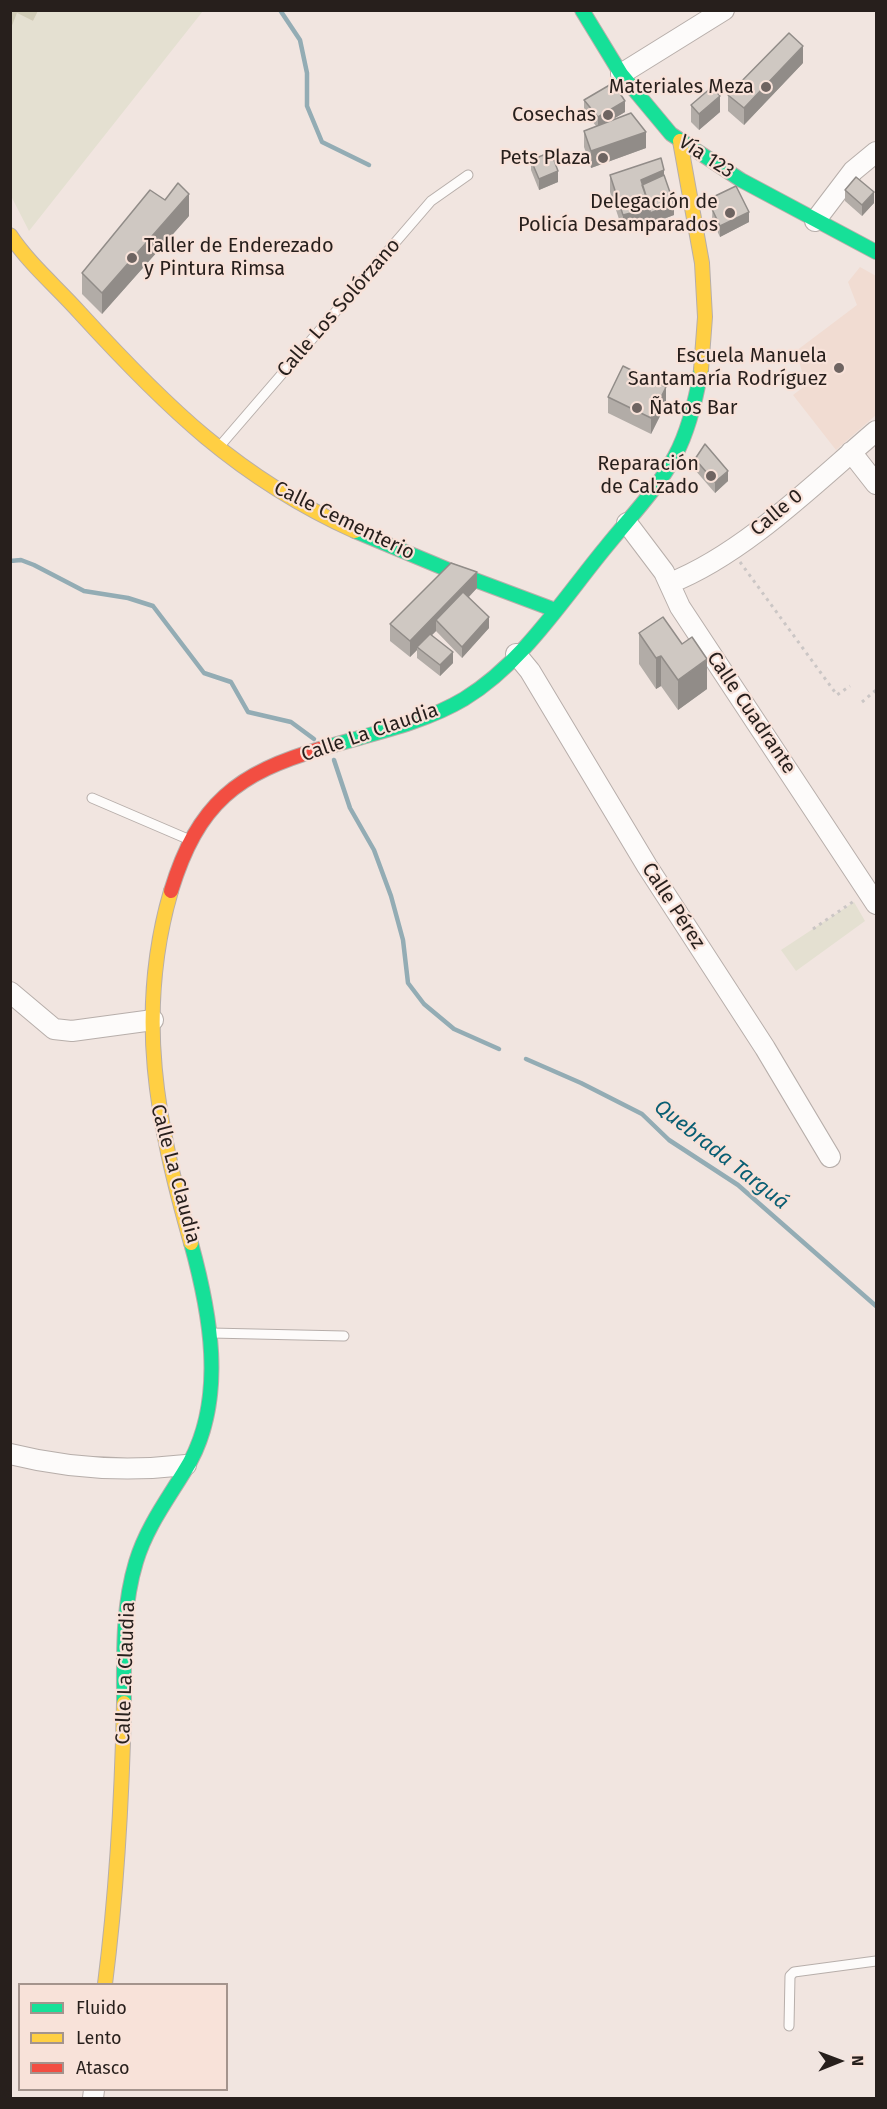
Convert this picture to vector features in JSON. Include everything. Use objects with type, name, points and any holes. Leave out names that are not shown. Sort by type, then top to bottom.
[{"type":"street","name":"Vía 123","points":[[582,10],[621,74],[657,120],[680,141],[716,165],[814,221],[876,252]]},
{"type":"street","points":[[621,74],[724,10]]},
{"type":"street","name":"Calle La Claudia","points":[[105,1983],[116,1901],[122,1817],[125,1620],[129,1588],[144,1539],[195,1451],[208,1403],[211,1371],[198,1262],[158,1119],[153,1082],[153,1020],[158,951],[166,905],[192,842],[213,807],[246,778],[274,765],[407,723],[472,694],[516,654],[555,610],[627,523],[669,466],[682,440],[699,383],[704,340],[704,286],[699,237],[681,161],[680,141]]},
{"type":"street","points":[[814,221],[853,171],[876,152]]},
{"type":"street","name":"Calle Cementerio","points":[[10,235],[17,246],[162,402],[218,449],[282,494],[413,555],[555,610]]},
{"type":"street","name":"Calle 0","points":[[670,583],[704,568],[732,551],[876,430]]},
{"type":"street","points":[[851,452],[876,484]]},
{"type":"street","name":"Calle Cuadrante","points":[[627,523],[670,583],[680,607],[876,904]]},
{"type":"street","name":"Calle Pérez","points":[[516,654],[530,671],[647,866],[765,1048],[830,1157]]},
{"type":"street","points":[[10,992],[46,1026],[54,1029],[72,1031],[153,1020]]},
{"type":"street","points":[[10,1454],[72,1467],[119,1471],[186,1465]]},
{"type":"lane","name":"Calle Los Solórzano","points":[[218,449],[431,201],[468,175]]},
{"type":"lane","points":[[92,798],[192,842]]},
{"type":"lane","points":[[208,1334],[344,1336]]},
{"type":"lane","points":[[789,2026],[790,1976],[794,1972],[876,1961]]},
{"type":"path","points":[[732,551],[837,694],[850,686]]},
{"type":"path","points":[[862,702],[876,690]]},
{"type":"path","points":[[813,929],[856,899]]},
{"type":"shaded area","points":[[11,10],[38,11],[33,21],[17,13],[11,28]]},
{"type":"shaded area","points":[[38,11],[203,11],[29,231],[11,196],[10,28],[17,13],[33,21]]},
{"type":"shaded area","name":"Escuela Manuela Santamaría Rodríguez","points":[[860,267],[876,276],[876,415],[836,450],[793,395],[806,385],[796,351],[857,305],[848,282]]},
{"type":"shaded area","points":[[854,902],[865,921],[796,971],[781,950]]},
{"type":"building","points":[[789,33],[803,46],[744,108],[728,95]]},
{"type":"building","points":[[613,83],[625,101],[598,117],[584,100]]},
{"type":"building","points":[[712,87],[720,96],[699,114],[691,105]]},
{"type":"building","points":[[631,113],[646,132],[591,151],[584,131]]},
{"type":"building","points":[[551,152],[558,171],[539,179],[531,160]]},
{"type":"building","points":[[661,158],[664,170],[641,180],[650,208],[623,215],[610,175]]},
{"type":"building","points":[[664,175],[674,204],[650,213],[642,185]]},
{"type":"building","points":[[856,177],[874,192],[862,205],[845,190]]},
{"type":"building","points":[[178,183],[189,194],[102,293],[82,273],[150,190],[165,200]]},
{"type":"building","points":[[736,186],[749,212],[720,226],[712,209],[718,207],[713,197]]},
{"type":"building","points":[[623,366],[666,387],[651,418],[608,397]]},
{"type":"building","points":[[705,444],[728,471],[715,482],[695,459]]},
{"type":"building","points":[[451,563],[477,572],[410,641],[390,624]]},
{"type":"building","points":[[463,592],[489,617],[462,647],[436,620]]},
{"type":"building","points":[[663,617],[682,644],[692,637],[707,659],[678,680],[661,656],[656,658],[639,633]]},
{"type":"building","points":[[430,634],[453,652],[440,665],[417,647]]},
{"type":"waterway","points":[[280,10],[300,40],[307,73],[307,106],[322,142],[369,165]]},
{"type":"waterway","name":"Quebrada Targuá","points":[[10,561],[21,560],[34,565],[84,591],[128,598],[153,606],[204,673],[231,682],[248,712],[291,722],[314,739]]},
{"type":"waterway","name":"Quebrada Targuá","points":[[334,760],[350,808],[374,850],[391,896],[403,940],[408,983],[424,1004],[454,1029],[499,1049]]},
{"type":"waterway","name":"Quebrada Targuá","points":[[526,1059],[581,1083],[642,1114],[669,1140],[738,1185],[876,1306]]},
{"type":"traffic: fast","points":[[582,10],[621,74],[671,134],[741,180],[876,252]]},
{"type":"traffic: fast","points":[[323,748],[395,728],[448,708],[485,684],[524,649],[652,492],[668,468],[688,425],[701,370]]},
{"type":"traffic: fast","points":[[355,531],[451,571],[555,610]]},
{"type":"traffic: fast","points":[[124,1703],[126,1614],[131,1579],[146,1535],[190,1462],[201,1436],[208,1409],[211,1381],[209,1325],[191,1243]]},
{"type":"traffic: slow","points":[[680,141],[702,263],[705,317],[701,370]]},
{"type":"traffic: slow","points":[[10,235],[35,266],[142,379],[206,437],[275,488],[355,531]]},
{"type":"traffic: slow","points":[[171,891],[160,937],[154,981],[155,1068],[168,1155],[191,1243]]},
{"type":"traffic: slow","points":[[105,1983],[118,1844],[124,1703]]},
{"type":"traffic: jam","points":[[171,891],[194,835],[208,814],[225,796],[244,781],[267,769],[323,748]]},
{"type":"place","name":"Materiales Meza","points":[[766,87]]},
{"type":"place","name":"Cosechas","points":[[608,115]]},
{"type":"place","name":"Pets Plaza","points":[[603,158]]},
{"type":"place","name":"Delegación de Policía Desamparados","points":[[730,213]]},
{"type":"place","name":"Taller de Enderezado y Pintura Rimsa","points":[[132,258]]},
{"type":"place","name":"Escuela Manuela Santamaría Rodríguez","points":[[839,368]]},
{"type":"place","name":"Ñatos Bar","points":[[637,408]]},
{"type":"place","name":"Reparación de Calzado","points":[[711,476]]}]
